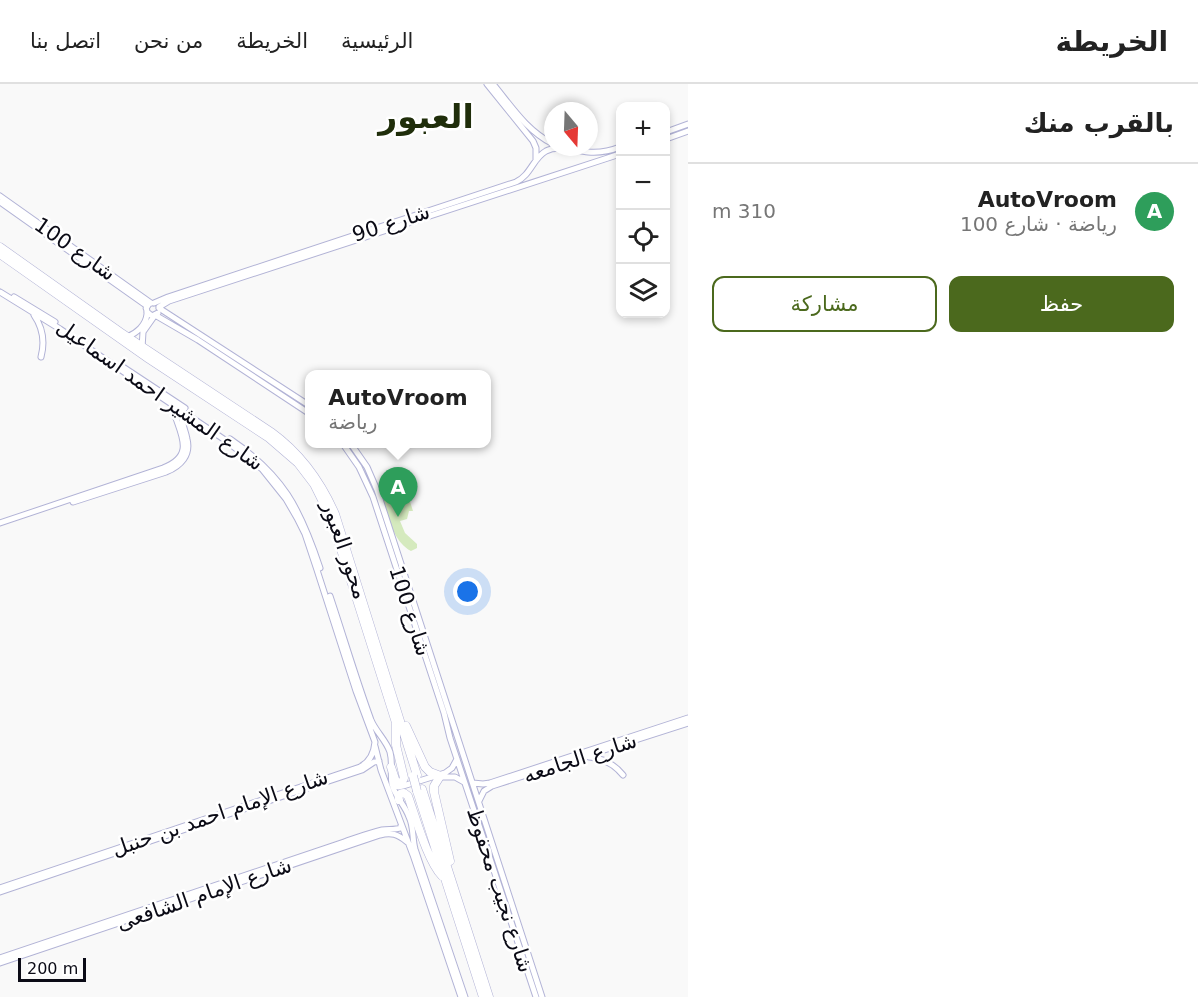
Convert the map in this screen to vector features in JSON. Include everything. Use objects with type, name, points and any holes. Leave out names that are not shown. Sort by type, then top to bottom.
[{"type":"highway","name":"محور العبور","points":[[0,247],[127,338],[278,437],[297,455],[324,490],[335,514],[419,790],[489,997]]},
{"type":"highway","name":"محور العبور","points":[[0,254],[151,360],[269,438],[298,463],[320,495],[331,519],[398,721]]},
{"type":"highway","points":[[391,767],[396,782],[402,782],[404,778],[395,738],[398,721],[408,728],[427,769],[439,777],[435,783],[434,792],[450,862],[448,878],[436,869],[408,796],[402,793],[397,797]]},
{"type":"highway","name":"محور العبور","points":[[448,878],[483,997]]},
{"type":"street","points":[[487,84],[533,141],[537,160]]},
{"type":"street","points":[[493,84],[528,127],[544,139]]},
{"type":"street","points":[[670,131],[688,124]]},
{"type":"street","points":[[670,138],[688,131]]},
{"type":"street","points":[[598,152],[616,148]]},
{"type":"street","points":[[537,160],[544,154]]},
{"type":"street","name":"شارع 90","points":[[169,299],[291,263],[616,155]]},
{"type":"street","points":[[585,156],[586,165]]},
{"type":"street","points":[[595,156],[599,160]]},
{"type":"street","name":"شارع 90","points":[[153,306],[522,179],[537,160]]},
{"type":"street","points":[[531,169],[532,175],[538,181]]},
{"type":"street","points":[[522,179],[527,184]]},
{"type":"street","name":"شارع 100","points":[[0,196],[153,306]]},
{"type":"street","name":"شارع 100","points":[[0,202],[268,383]]},
{"type":"street","name":"شارع المشير احمد اسماعيل","points":[[0,290],[33,314],[60,329],[183,411],[262,469],[286,499],[304,534],[359,691]]},
{"type":"street","name":"شارع المشير احمد اسماعيل","points":[[0,290],[181,405],[265,466],[291,500],[304,524],[359,691]]},
{"type":"street","points":[[127,338],[142,326],[153,306]]},
{"type":"street","name":"شارع 100","points":[[153,306],[150,315],[155,315],[189,334],[305,404]]},
{"type":"street","points":[[33,314],[42,335],[41,357]]},
{"type":"street","points":[[142,348],[143,332],[155,315]]},
{"type":"street","name":"شارع 100","points":[[287,395],[305,411]]},
{"type":"street","points":[[172,404],[186,443]]},
{"type":"street","points":[[0,525],[168,466],[179,459],[186,443],[182,421],[183,411]]},
{"type":"street","name":"شارع 100","points":[[346,448],[357,463],[368,485],[408,594]]},
{"type":"street","name":"شارع 100","points":[[354,448],[365,463],[376,486],[465,783]]},
{"type":"street","name":"شارع 100","points":[[429,661],[473,783]]},
{"type":"street","points":[[359,691],[385,779],[401,825],[410,841],[463,997]]},
{"type":"street","points":[[359,691],[374,726],[388,747],[392,782],[397,797],[411,822],[410,841]]},
{"type":"street","name":"شارع الجامعه","points":[[479,802],[482,794],[488,788],[504,780],[688,718]]},
{"type":"street","name":"شارع الجامعه","points":[[473,783],[483,784],[504,780],[688,723]]},
{"type":"street","points":[[450,738],[457,736]]},
{"type":"street","points":[[368,764],[375,742]]},
{"type":"street","points":[[385,779],[382,757],[386,754],[391,758]]},
{"type":"street","points":[[397,797],[404,789],[451,773],[457,757]]},
{"type":"street","points":[[581,758],[592,757],[605,760],[623,775]]},
{"type":"street","name":"شارع الإمام احمد بن حنبل","points":[[1,889],[379,761]]},
{"type":"street","points":[[391,767],[394,782],[398,787],[439,777]]},
{"type":"street","points":[[451,773],[465,783]]},
{"type":"street","name":"شارع نجيب محفوظ","points":[[465,783],[487,837],[542,997]]},
{"type":"street","name":"شارع نجيب محفوظ","points":[[473,783],[487,837],[536,997]]},
{"type":"street","points":[[398,815],[407,812]]},
{"type":"street","name":"شارع الإمام الشافعى","points":[[0,958],[344,842],[386,829],[398,830],[401,825]]},
{"type":"street","name":"شارع الإمام الشافعى","points":[[0,963],[380,835],[394,834],[410,841]]},
{"type":"green space","points":[[404,483],[413,511],[409,511],[407,519],[400,521],[405,533],[417,544],[417,548],[411,551],[399,541],[395,534],[381,495],[383,490]]},
{"type":"place","name":"AutoVroom","points":[[398,517]]},
{"type":"district","name":"العبور","points":[[426,116]]}]
